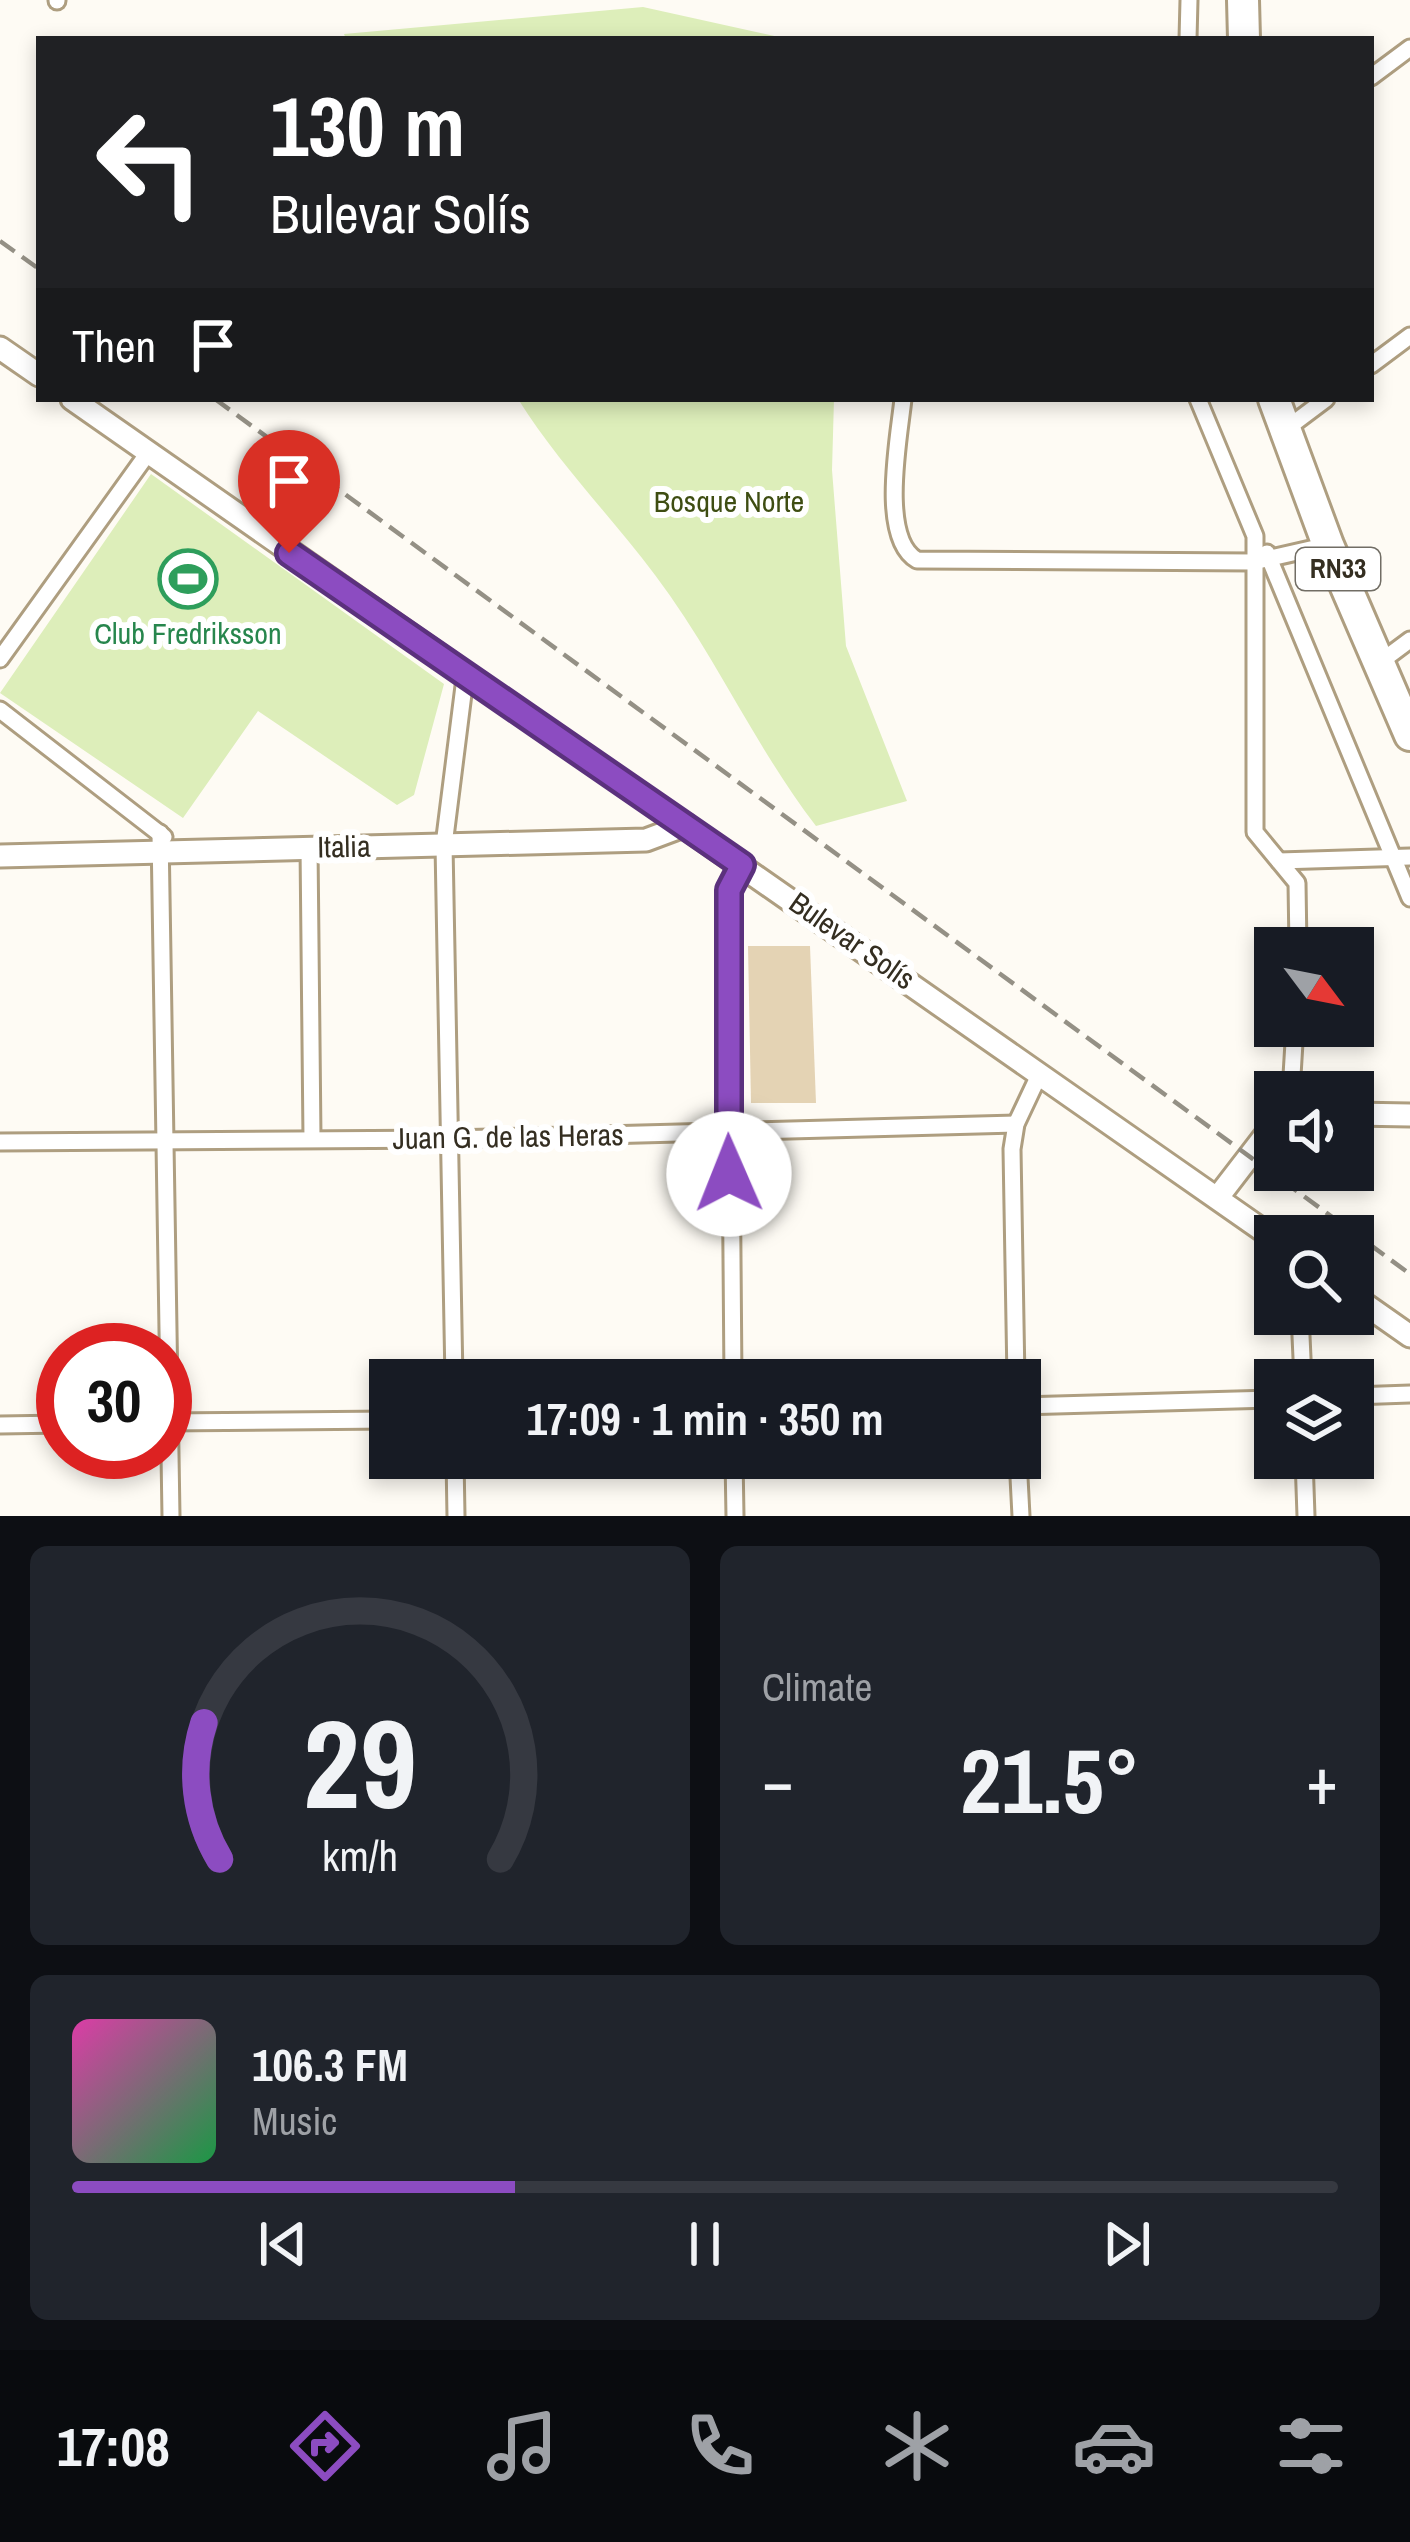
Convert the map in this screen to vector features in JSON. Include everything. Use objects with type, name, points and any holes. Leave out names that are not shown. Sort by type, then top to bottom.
[{"type":"highway","points":[[1243,0],[1244,36]]},
{"type":"highway","name":"RN33","points":[[1275,402],[1328,545],[1410,735]]},
{"type":"street","points":[[1188,36],[1189,0]]},
{"type":"street","points":[[1374,75],[1410,48]]},
{"type":"street","points":[[1374,363],[1410,336]]},
{"type":"street","points":[[0,348],[36,374]]},
{"type":"street","name":"Bulevar Solís","points":[[76,402],[465,678],[686,825],[1254,1224]]},
{"type":"street","points":[[902,402],[895,524],[908,554],[929,562],[1253,562],[1328,545]]},
{"type":"street","points":[[1199,402],[1255,536],[1271,561],[1402,857],[1410,898]]},
{"type":"street","points":[[1283,431],[1322,402]]},
{"type":"street","points":[[0,659],[148,454]]},
{"type":"street","points":[[1255,536],[1255,832],[1301,895],[1299,927]]},
{"type":"street","points":[[1378,664],[1410,640]]},
{"type":"street","points":[[454,1359],[444,845],[465,678]]},
{"type":"street","points":[[0,710],[166,845],[166,1323]]},
{"type":"street","name":"Italia","points":[[0,856],[166,845],[646,840],[686,825]]},
{"type":"street","points":[[309,847],[313,1138]]},
{"type":"street","points":[[1279,861],[1402,857]]},
{"type":"street","points":[[733,1359],[729,890],[742,865]]},
{"type":"street","points":[[1016,1359],[1016,1124],[1040,1073]]},
{"type":"street","points":[[1374,1114],[1410,1115]]},
{"type":"street","name":"Juan G. de las Heras","points":[[0,1142],[450,1139],[1016,1124]]},
{"type":"street","points":[[1218,1197],[1254,1150]]},
{"type":"street","points":[[1374,1311],[1410,1336]]},
{"type":"street","points":[[1374,1395],[1410,1394]]},
{"type":"street","points":[[1041,1405],[1254,1400]]},
{"type":"street","points":[[192,1422],[369,1420]]},
{"type":"street","points":[[0,1425],[36,1424]]},
{"type":"street","points":[[169,1479],[171,1516]]},
{"type":"street","points":[[455,1479],[456,1516]]},
{"type":"street","points":[[735,1479],[736,1516]]},
{"type":"street","points":[[1019,1479],[1021,1516]]},
{"type":"street","points":[[1305,1479],[1306,1516]]},
{"type":"green space","points":[[643,7],[774,36],[345,36]]},
{"type":"green space","name":"Bosque Norte","points":[[520,402],[834,402],[832,470],[846,646],[907,801],[816,826],[677,605]]},
{"type":"green space","name":"Club Fredriksson","points":[[151,474],[444,684],[414,795],[397,805],[258,711],[183,818],[0,693]]},
{"type":"building","points":[[748,946],[810,946],[816,1103],[751,1103]]},
{"type":"railway","points":[[0,241],[36,267]]},
{"type":"railway","points":[[219,402],[1410,1274]]},
{"type":"place","name":"Club Fredriksson","points":[[188,579]]},
{"type":"route","points":[[289,553],[742,865],[729,890],[729,1174]]}]
